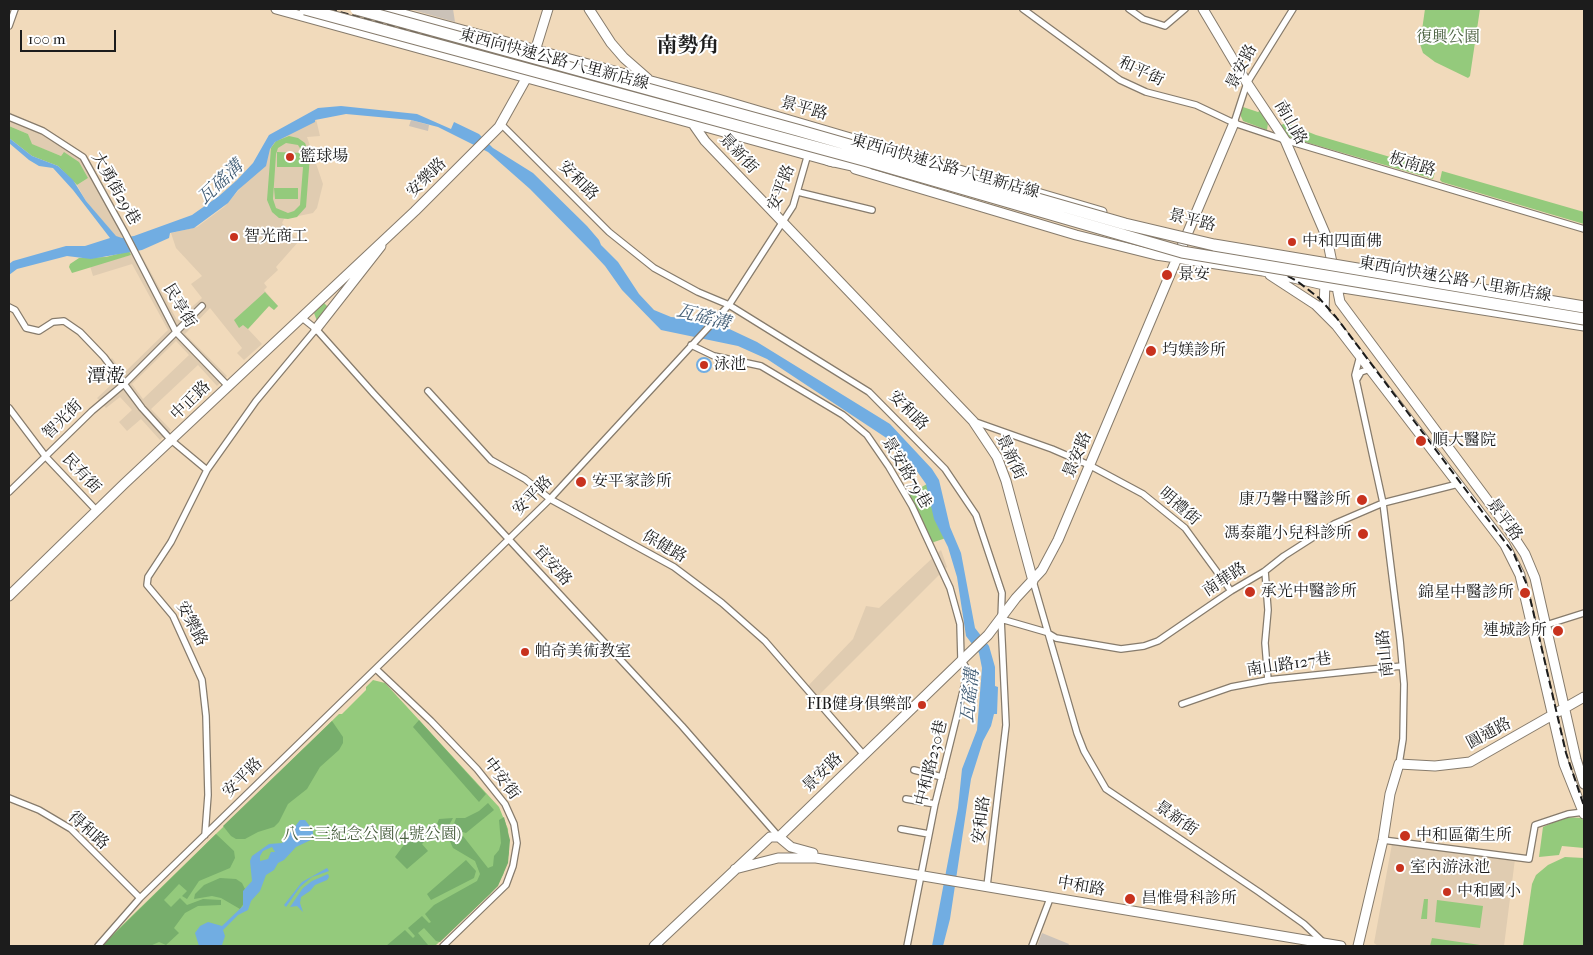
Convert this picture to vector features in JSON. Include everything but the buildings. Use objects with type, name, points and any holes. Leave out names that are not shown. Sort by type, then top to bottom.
[{"type":"highway","name":"東西向快速公路 八里新店線","points":[[305,9],[868,161],[1180,255],[1488,302],[1584,320]]},
{"type":"highway","name":"東西向快速公路 八里新店線","points":[[356,9],[798,130],[1125,224],[1196,241],[1584,307]]},
{"type":"highway","points":[[829,160],[865,168],[1157,252],[1180,255]]},
{"type":"main road","name":"景平路","points":[[276,9],[808,154],[864,173],[1076,235],[1156,255],[1180,255],[1336,286]]},
{"type":"main road","name":"景平路","points":[[385,9],[651,81],[1185,236],[1331,261],[1330,271],[1324,285],[1324,312],[1499,536],[1520,575],[1564,764],[1584,813]]},
{"type":"main road","points":[[500,125],[527,77],[537,50],[548,9]]},
{"type":"main road","name":"景新街","points":[[589,9],[611,43],[624,58],[651,81],[693,123],[705,141],[973,421],[997,457],[1006,481],[1032,582]]},
{"type":"main road","name":"南山路","points":[[1203,9],[1247,83],[1285,140],[1327,238],[1331,261]]},
{"type":"main road","name":"景安路","points":[[779,838],[988,634],[1016,598],[1042,570],[1058,540],[1180,255],[1185,236],[1234,123]]},
{"type":"main road","name":"安樂路","points":[[395,229],[500,125]]},
{"type":"main road","name":"景平路","points":[[808,154],[835,150],[852,150],[1160,243],[1180,255]]},
{"type":"main road","name":"中正路","points":[[9,596],[96,511],[395,229]]},
{"type":"main road","points":[[316,329],[378,252],[386,237]]},
{"type":"main road","points":[[1296,256],[1330,271],[1584,314]]},
{"type":"main road","points":[[1331,261],[1584,302]]},
{"type":"main road","points":[[1263,271],[1324,312]]},
{"type":"main road","name":"景平路","points":[[1330,271],[1340,302],[1350,318],[1517,539],[1531,566],[1564,708],[1584,781]]},
{"type":"main road","points":[[1286,277],[1330,271]]},
{"type":"main road","points":[[1336,286],[1584,326]]},
{"type":"main road","name":"圓通路","points":[[1399,764],[1435,766],[1470,762],[1584,697]]},
{"type":"main road","name":"南山路","points":[[1358,946],[1383,840],[1390,794],[1399,764]]},
{"type":"main road","name":"中和路","points":[[654,946],[770,837],[779,838],[788,850],[816,858],[921,874],[1341,946]]},
{"type":"main road","points":[[779,838],[801,851],[847,863]]},
{"type":"main road","name":"中和路","points":[[735,870],[778,858],[816,858]]},
{"type":"street","points":[[9,26],[15,9]]},
{"type":"street","name":"和平街","points":[[1023,9],[1120,80],[1146,92],[1196,105],[1234,123]]},
{"type":"street","points":[[1129,9],[1146,20],[1165,26],[1186,9]]},
{"type":"street","name":"景安路","points":[[1234,123],[1247,83],[1293,9]]},
{"type":"street","name":"大勇街29巷","points":[[9,117],[43,130],[83,157],[136,256]]},
{"type":"street","name":"板南路","points":[[1234,123],[1584,230]]},
{"type":"street","name":"安和路","points":[[500,125],[609,232],[654,268],[698,292],[729,305],[869,392],[945,469],[976,515],[1002,593],[1001,619],[1006,740],[987,886]]},
{"type":"street","name":"安平路","points":[[205,835],[550,499],[605,442],[729,305],[784,223],[793,206],[816,128]]},
{"type":"street","points":[[798,192],[872,210]]},
{"type":"street","name":"民享街","points":[[136,256],[176,332],[228,386]]},
{"type":"street","name":"智光街","points":[[9,492],[92,411],[124,384],[202,306]]},
{"type":"street","points":[[9,308],[15,310],[26,328],[39,331],[53,322],[64,321],[80,332],[97,349],[142,408],[172,440],[207,470]]},
{"type":"street","name":"宜安路","points":[[301,317],[316,329],[682,726],[779,838]]},
{"type":"street","name":"安樂路","points":[[205,835],[208,795],[207,734],[206,701],[202,680],[173,616],[147,585],[148,576],[170,542],[207,470],[256,401],[316,329]]},
{"type":"street","name":"景安路79巷","points":[[691,346],[714,356],[761,366],[843,415],[867,435],[912,506],[950,588],[960,624],[962,659]]},
{"type":"street","name":"南山路","points":[[1360,356],[1355,375],[1383,503],[1402,666],[1403,721],[1399,764]]},
{"type":"street","points":[[1357,382],[1360,373],[1370,369]]},
{"type":"street","name":"保健路","points":[[428,391],[491,460],[525,479],[550,499],[674,567],[722,603],[765,641],[864,754]]},
{"type":"street","name":"民有街","points":[[9,408],[46,457],[96,511]]},
{"type":"street","name":"明禮街","points":[[973,421],[1027,438],[1089,465],[1143,494],[1170,514],[1192,537],[1230,591]]},
{"type":"street","name":"南華路","points":[[1001,619],[1046,632],[1056,638],[1121,648],[1144,646],[1158,641],[1230,591],[1265,571],[1284,556],[1334,524],[1383,503],[1458,484]]},
{"type":"street","points":[[1265,571],[1268,610],[1265,643],[1268,680]]},
{"type":"street","name":"景新街","points":[[1032,582],[1046,632],[1058,662],[1077,733],[1084,751],[1106,789],[1266,897],[1304,924],[1325,944]]},
{"type":"street","points":[[1546,625],[1584,613]]},
{"type":"street","name":"中和路230巷","points":[[907,946],[936,804],[968,671],[962,659]]},
{"type":"street","name":"南山路127巷","points":[[1182,704],[1231,687],[1268,680],[1402,666]]},
{"type":"street","name":"中安街","points":[[376,668],[431,721],[477,770],[505,804],[514,824],[517,843],[513,866],[506,884],[443,946]]},
{"type":"street","points":[[914,770],[942,777]]},
{"type":"street","name":"得和路","points":[[9,798],[39,810],[71,829],[140,898]]},
{"type":"street","points":[[906,799],[936,804]]},
{"type":"street","points":[[1383,840],[1529,859],[1535,825],[1568,814],[1584,813]]},
{"type":"street","points":[[901,828],[930,834]]},
{"type":"street","points":[[98,946],[140,898],[205,835]]},
{"type":"street","points":[[1032,946],[1051,896]]},
{"type":"shaded area","points":[[453,9],[455,22],[413,10]]},
{"type":"shaded area","name":"智光商工","points":[[9,112],[45,128],[87,156],[177,320],[202,298],[191,284],[202,276],[176,248],[171,233],[197,227],[224,207],[244,184],[273,140],[316,119],[320,136],[307,137],[323,184],[317,208],[313,213],[284,219],[282,223],[299,241],[276,267],[278,270],[264,283],[267,287],[264,290],[278,306],[274,310],[269,306],[248,329],[262,344],[244,360],[237,353],[242,348],[210,308],[185,334],[227,376],[217,386],[198,365],[151,409],[171,430],[160,440],[141,419],[127,431],[119,422],[132,410],[120,397],[106,408],[97,398],[112,384],[100,367],[112,358],[124,373],[168,330],[132,264],[93,276],[90,266],[131,255],[86,201],[77,185],[88,178],[63,153],[61,156],[31,144],[28,134],[9,126]],"holes":[[[176,341],[189,355],[143,399],[132,384]]]},
{"type":"shaded area","points":[[411,120],[429,125],[428,131],[409,126]]},
{"type":"shaded area","points":[[941,550],[947,567],[818,696],[808,686],[853,639],[866,606],[879,608]]},
{"type":"shaded area","name":"中和國小","points":[[1392,844],[1515,859],[1504,946],[1378,946],[1374,943]]},
{"type":"shaded area","points":[[1042,933],[1069,944],[1068,946],[1037,946]]},
{"type":"green space","name":"復興公園","points":[[1425,9],[1480,9],[1470,76],[1468,78],[1435,62],[1423,53],[1420,44]]},
{"type":"green space","points":[[1243,107],[1258,112],[1261,110],[1268,123],[1267,130],[1243,121],[1240,114]]},
{"type":"green space","points":[[1286,123],[1316,135],[1434,170],[1433,179],[1288,137],[1281,125]]},
{"type":"green space","points":[[9,126],[28,134],[32,144],[61,156],[64,152],[79,162],[88,178],[77,185],[58,166],[32,156],[9,138]]},
{"type":"green space","points":[[289,136],[298,138],[305,143],[310,156],[306,207],[297,217],[288,219],[279,218],[272,212],[267,200],[271,148],[276,141]],"holes":[[[286,143],[298,145],[303,153],[277,152],[277,167],[303,167],[300,205],[294,211],[288,213],[276,208],[273,199],[276,154],[278,148]]]},
{"type":"green space","points":[[1442,171],[1584,212],[1584,224],[1442,182],[1440,180]]},
{"type":"green space","name":"籃球場","points":[[274,188],[298,188],[298,199],[275,199]]},
{"type":"green space","points":[[129,251],[131,255],[72,273],[69,267],[70,264],[79,258],[106,257]]},
{"type":"green space","points":[[265,292],[278,306],[274,310],[269,306],[248,329],[243,325],[239,328],[234,320]]},
{"type":"green space","points":[[324,303],[328,307],[317,321],[314,313]]},
{"type":"green space","points":[[927,484],[946,538],[931,543],[909,494]]},
{"type":"green space","name":"八二三紀念公園(4號公園)","points":[[373,680],[385,683],[499,807],[508,829],[509,853],[503,875],[490,894],[435,946],[101,946],[339,714],[342,714],[366,690],[366,687]]},
{"type":"green space","points":[[419,720],[486,794],[479,802],[413,727]]},
{"type":"green space","points":[[332,721],[343,737],[343,743],[339,750],[320,767],[307,789],[288,804],[279,822],[274,827],[245,839],[236,839],[231,836],[223,826]]},
{"type":"green space","points":[[488,803],[494,810],[466,833],[452,829],[456,818],[465,818],[479,811]]},
{"type":"green space","points":[[504,817],[510,840],[508,863],[498,886],[440,942],[436,941],[424,928],[418,933],[428,945],[426,946],[386,946],[405,930],[413,938],[415,936],[408,928],[422,916],[429,923],[431,922],[425,914],[434,905],[477,881],[480,874],[475,861],[453,848],[446,833],[437,824],[439,819],[453,818],[448,827],[449,831],[452,834],[463,836],[488,868],[493,866],[494,856],[499,850],[501,843],[499,820]]},
{"type":"green space","points":[[1565,817],[1582,818],[1584,822],[1584,848],[1562,846],[1559,855],[1539,857],[1543,827]]},
{"type":"green space","points":[[417,830],[422,835],[419,837],[424,842],[422,844],[428,851],[407,869],[395,857],[414,831]]},
{"type":"green space","points":[[216,834],[234,851],[235,858],[230,868],[199,881],[187,899],[182,896],[187,891],[179,884],[164,900],[171,907],[180,898],[187,905],[203,899],[221,900],[221,905],[198,906],[185,913],[174,928],[179,933],[166,945],[159,942],[150,946],[102,946]]},
{"type":"green space","points":[[1565,857],[1584,858],[1584,946],[1523,946],[1532,884],[1536,875],[1548,865]]},
{"type":"green space","points":[[466,860],[476,871],[474,878],[431,900],[427,894]]},
{"type":"green space","points":[[220,878],[236,879],[242,883],[245,889],[243,894],[244,903],[240,909],[221,898],[212,896],[194,899],[195,894],[204,885]]},
{"type":"green space","points":[[1424,899],[1428,899],[1427,919],[1421,919]]},
{"type":"green space","points":[[1437,900],[1483,906],[1480,928],[1435,922]]},
{"type":"green space","points":[[1432,938],[1480,945],[1480,946],[1430,946]]},
{"type":"water","points":[[341,106],[417,114],[451,129],[454,122],[479,134],[493,148],[533,173],[587,226],[601,245],[618,262],[639,294],[654,310],[671,317],[694,319],[723,326],[757,342],[890,424],[932,469],[939,480],[950,527],[961,553],[975,628],[989,646],[995,667],[995,686],[998,687],[997,714],[994,714],[991,726],[983,741],[971,779],[950,919],[943,946],[932,946],[958,808],[962,769],[977,730],[982,668],[979,653],[966,636],[957,577],[948,547],[934,519],[926,484],[904,453],[888,439],[767,359],[738,346],[661,330],[622,290],[605,266],[590,250],[530,189],[488,152],[438,127],[411,120],[346,114],[315,120],[315,122],[275,142],[270,149],[266,166],[238,190],[228,203],[194,228],[170,233],[169,238],[142,250],[91,259],[67,256],[17,269],[9,275],[9,264],[13,261],[66,246],[85,246],[110,238],[73,190],[53,168],[39,166],[29,160],[9,143],[9,138],[32,156],[58,166],[73,180],[86,201],[116,236],[122,238],[134,236],[192,215],[219,196],[237,180],[253,163],[269,135],[318,108]]},
{"type":"water","name":"泳池","points":[[701,357],[707,357],[712,362],[710,371],[701,373],[696,368],[696,362]]},
{"type":"water","points":[[300,820],[305,820],[313,832],[313,839],[296,847],[284,860],[278,863],[274,870],[266,875],[260,891],[251,901],[248,910],[238,915],[223,930],[225,936],[222,945],[199,946],[195,933],[200,926],[208,922],[222,926],[243,906],[243,891],[252,881],[250,861],[252,856],[269,844],[282,843]],"holes":[[[272,847],[275,852],[271,852],[268,859],[260,861],[263,851]]]},
{"type":"water","points":[[327,868],[329,871],[312,877],[300,887],[286,907],[284,905],[302,882]]},
{"type":"water","points":[[328,874],[327,880],[315,885],[301,897],[300,903],[303,912],[297,906],[290,907],[303,888],[312,881]]},
{"type":"railway","points":[[329,9],[801,137],[1170,245],[1248,260],[1274,269],[1297,281],[1319,298],[1336,317],[1514,554],[1527,585],[1566,753],[1584,806]]},
{"type":"place","name":"籃球場","points":[[290,157]]},
{"type":"place","name":"智光商工","points":[[234,237]]},
{"type":"place","name":"中和四面佛","points":[[1292,242]]},
{"type":"place","name":"景安","points":[[1167,275]]},
{"type":"place","name":"均媄診所","points":[[1151,351]]},
{"type":"place","name":"泳池","points":[[704,365]]},
{"type":"place","name":"順大醫院","points":[[1421,441]]},
{"type":"place","name":"安平家診所","points":[[581,482]]},
{"type":"place","name":"康乃馨中醫診所","points":[[1362,500]]},
{"type":"place","name":"馮泰龍小兒科診所","points":[[1363,534]]},
{"type":"place","name":"承光中醫診所","points":[[1250,592]]},
{"type":"place","name":"錦星中醫診所","points":[[1525,593]]},
{"type":"place","name":"連城診所","points":[[1558,631]]},
{"type":"place","name":"帕奇美術教室","points":[[525,652]]},
{"type":"place","name":"FIB健身俱樂部","points":[[922,705]]},
{"type":"place","name":"中和區衛生所","points":[[1405,836]]},
{"type":"place","name":"室內游泳池","points":[[1400,868]]},
{"type":"place","name":"中和國小","points":[[1447,892]]},
{"type":"place","name":"昌惟骨科診所","points":[[1130,899]]},
{"type":"district","name":"南勢角","points":[[688,47]]},
{"type":"district","name":"潭漧","points":[[106,377]]},
{"type":"water label","name":"瓦磘溝","points":[[221,183]]},
{"type":"water label","name":"瓦磘溝","points":[[703,318]]},
{"type":"water label","name":"瓦磘溝","points":[[971,696]]}]
